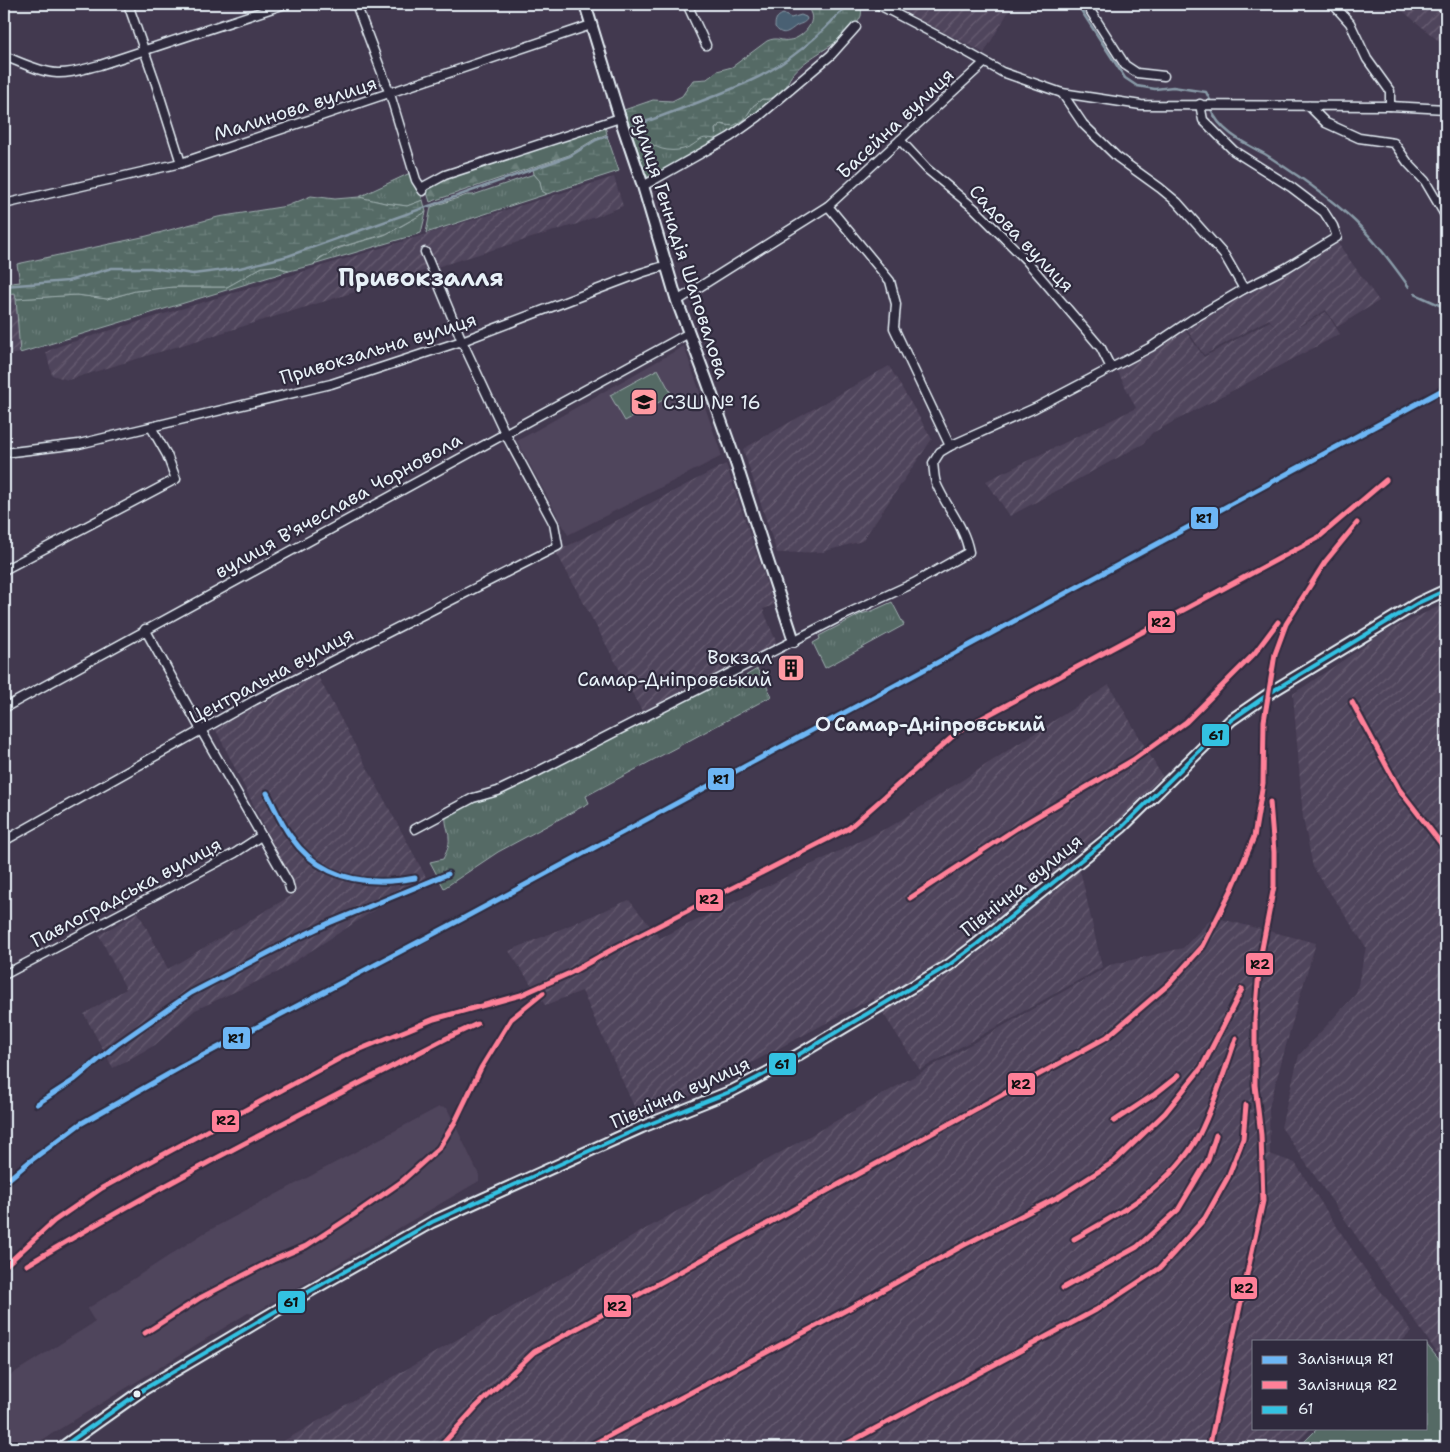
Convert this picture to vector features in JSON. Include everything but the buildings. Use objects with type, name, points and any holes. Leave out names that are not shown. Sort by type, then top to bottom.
[{"type":"street","points":[[128,4],[181,163]]},
{"type":"street","points":[[4,56],[58,74],[100,65],[285,4]]},
{"type":"street","points":[[356,4],[390,94],[416,180],[422,190],[445,175],[619,116]]},
{"type":"street","name":"вулиця Геннадія Шаповалова","points":[[584,4],[643,186],[676,301],[734,456],[794,641]]},
{"type":"street","points":[[687,4],[706,45]]},
{"type":"street","points":[[877,4],[1002,72],[1062,93],[1141,105],[1390,106],[1446,109]]},
{"type":"street","points":[[1086,4],[1125,65],[1137,73],[1164,76]]},
{"type":"street","points":[[1333,4],[1350,23],[1367,59],[1390,91],[1390,106]]},
{"type":"street","name":"Малинова вулиця","points":[[4,204],[181,163],[591,25]]},
{"type":"street","points":[[643,186],[730,137],[758,117],[831,55],[856,27]]},
{"type":"street","name":"Басейна вулиця","points":[[676,301],[828,206],[984,63]]},
{"type":"street","points":[[1062,93],[1083,124],[1117,157],[1177,202],[1225,256],[1244,289]]},
{"type":"street","points":[[415,829],[473,798],[498,791],[521,780],[842,616],[914,583],[969,552],[967,540],[960,524],[936,482],[933,463],[940,452],[1035,408],[1151,347],[1191,320],[1244,289],[1286,268],[1337,237],[1333,226],[1324,212],[1291,187],[1234,151],[1203,120],[1207,104]]},
{"type":"street","points":[[1309,106],[1326,123],[1359,138],[1394,143],[1408,163],[1425,181],[1445,215]]},
{"type":"street","name":"Садова вулиця","points":[[900,140],[927,169],[975,209],[1025,259],[1101,348],[1111,368]]},
{"type":"street","points":[[828,206],[890,281],[896,304],[894,328],[950,446]]},
{"type":"street","points":[[425,252],[462,341],[505,433]]},
{"type":"street","name":"Привокзальна вулиця","points":[[4,453],[79,444],[331,384],[462,341],[640,273],[667,265]]},
{"type":"street","name":"вулиця В'ячеслава Чорновола","points":[[4,708],[689,333]]},
{"type":"street","points":[[4,570],[176,479],[167,455],[151,427]]},
{"type":"street","name":"Центральна вулиця","points":[[4,841],[255,700],[558,546],[554,524],[505,433]]},
{"type":"street","name":"Північна вулиця","points":[[61,1448],[144,1389],[425,1226],[642,1127],[732,1091],[776,1068],[949,965],[978,944],[1122,827],[1231,720],[1276,689],[1418,603],[1446,590]]},
{"type":"street","points":[[146,629],[288,882],[290,889]]},
{"type":"street","name":"Павлоградська вулиця","points":[[4,975],[235,853],[262,836]]},
{"type":"shaded area","points":[[890,4],[1013,4],[984,53]]},
{"type":"shaded area","points":[[1396,4],[1446,4],[1446,47],[1404,12]]},
{"type":"shaded area","points":[[614,177],[623,206],[577,224],[68,380],[52,375],[46,352],[59,346]]},
{"type":"shaded area","points":[[1337,242],[1379,301],[1337,327],[1326,310],[1282,336],[1326,312],[1340,334],[1152,433],[1143,444],[1010,516],[986,481],[1136,408],[1117,370],[1185,330],[1204,357],[1270,321],[1281,334],[1269,319],[1204,355],[1185,327]]},
{"type":"shaded area","points":[[16,293],[20,353],[4,356],[4,294]]},
{"type":"shaded area","name":"СЗШ № 16","points":[[684,346],[722,456],[568,535],[517,441]]},
{"type":"shaded area","points":[[889,366],[932,439],[862,541],[822,552],[777,553],[743,449]]},
{"type":"shaded area","points":[[726,464],[774,605],[763,609],[777,644],[643,713],[556,552]]},
{"type":"shaded area","points":[[1446,603],[1446,1366],[1281,1127],[1299,1055],[1356,994],[1366,947],[1313,867],[1303,818],[1293,694],[1385,632]]},
{"type":"shaded area","points":[[316,673],[426,877],[278,972],[195,1010],[155,1045],[113,1068],[84,1014],[126,989],[99,935],[138,912],[168,969],[297,892],[215,728]]},
{"type":"shaded area","points":[[1109,685],[1162,776],[1119,820],[1069,856],[1081,874],[1102,967],[920,1070],[873,998],[641,1122],[582,991],[545,1005],[509,951],[629,900],[660,938],[893,825]]},
{"type":"shaded area","points":[[1213,917],[1316,943],[1269,1107],[1270,1154],[1295,1163],[1372,1280],[1412,1331],[1403,1340],[1252,1340],[1252,1430],[1310,1430],[1291,1448],[272,1448],[642,1231],[1110,965],[1183,948]]},
{"type":"shaded area","points":[[439,1107],[447,1108],[479,1175],[479,1181],[253,1314],[248,1313],[29,1448],[4,1448],[4,1379],[95,1322],[87,1309],[204,1233]]},
{"type":"green space","points":[[805,4],[861,4],[861,16],[855,26],[845,35],[798,69],[790,78],[786,89],[775,97],[762,99],[753,106],[744,120],[733,126],[721,124],[715,129],[716,139],[702,139],[687,148],[677,150],[657,147],[631,129],[624,110],[653,100],[672,101],[682,96],[693,80],[707,79],[717,71],[732,67],[767,41],[774,39],[790,40],[798,37],[806,31],[811,23],[811,13]]},
{"type":"green space","points":[[762,99],[770,100],[747,121],[722,138],[654,178],[649,178],[645,173],[631,129],[645,137],[652,144],[691,146],[704,138],[714,139],[715,129],[721,124],[728,126],[744,120],[753,106]]},
{"type":"green space","points":[[605,126],[607,134],[569,155],[430,202],[426,189],[443,179]]},
{"type":"green space","points":[[607,136],[619,171],[547,194],[542,191],[540,181],[534,174],[533,169],[570,156],[596,140]]},
{"type":"green space","points":[[410,173],[423,200],[407,206],[359,197]]},
{"type":"green space","points":[[534,174],[540,181],[542,191],[547,194],[426,233],[431,207]]},
{"type":"green space","points":[[311,196],[335,199],[359,197],[407,206],[423,200],[426,212],[386,234],[337,248],[321,257],[313,265],[289,271],[275,266],[262,267],[227,287],[173,287],[135,291],[107,299],[77,295],[16,299],[15,293],[4,294],[4,284],[20,282],[17,264],[147,236],[218,217],[287,206]]},
{"type":"green space","points":[[426,212],[421,233],[313,265],[328,253],[384,235]]},
{"type":"green space","points":[[275,266],[289,271],[20,353],[16,299],[77,295],[107,299],[135,291],[173,287],[227,287],[262,267]]},
{"type":"green space","points":[[658,369],[672,395],[625,421],[610,395]]},
{"type":"green space","points":[[892,602],[904,625],[825,668],[813,643],[820,639],[819,636],[861,614]]},
{"type":"green space","points":[[757,669],[772,696],[586,796],[589,803],[498,852],[444,888],[430,862],[443,859],[448,849],[446,817],[477,800],[579,755],[719,683],[742,678]]},
{"type":"green space","points":[[1428,1346],[1446,1368],[1446,1448],[1298,1448],[1316,1430],[1428,1430]]},
{"type":"water","points":[[783,14],[791,18],[801,15],[807,19],[804,23],[783,33],[775,27],[775,22]]},
{"type":"waterway","points":[[629,128],[690,106],[764,74],[803,48],[827,27],[848,4]]},
{"type":"waterway","points":[[1077,4],[1125,78],[1137,86],[1155,89],[1173,87],[1206,92],[1210,100]]},
{"type":"waterway","points":[[1211,109],[1220,124],[1233,136],[1298,176],[1356,222],[1388,258],[1409,287]]},
{"type":"waterway","points":[[4,286],[68,281],[112,268],[151,268],[193,274],[240,268],[288,256],[570,156],[596,140],[607,136]]},
{"type":"waterway","points":[[1415,294],[1446,308]]},
{"type":"rail line","name":"R1","points":[[4,1183],[80,1124],[181,1067],[462,919],[1446,388]]},
{"type":"rail line","name":"R2","points":[[4,1267],[54,1221],[102,1188],[346,1055],[434,1019],[521,995],[570,973],[849,828],[960,730],[1319,537],[1386,480]]},
{"type":"rail line","name":"R2","points":[[439,1448],[477,1406],[534,1352],[1107,1037],[1169,984],[1203,946],[1232,889],[1254,837],[1263,783],[1264,721],[1275,654],[1286,624],[1325,562],[1357,523]]},
{"type":"rail line","name":"R2","points":[[910,898],[1017,828],[1133,760],[1186,722],[1254,654],[1278,622]]},
{"type":"rail line","name":"R2","points":[[1352,702],[1399,789],[1446,850]]},
{"type":"rail line","name":"R1","points":[[267,793],[291,837],[316,863],[346,877],[362,880],[397,881],[415,878]]},
{"type":"rail line","name":"R2","points":[[1209,1448],[1263,1201],[1261,1135],[1255,1085],[1255,1019],[1260,959],[1274,886],[1274,852],[1270,802]]},
{"type":"rail line","name":"R1","points":[[37,1104],[74,1080],[116,1045],[191,993],[329,923],[448,874]]},
{"type":"rail line","name":"R2","points":[[586,1448],[850,1308],[964,1245],[1060,1196],[1115,1161],[1165,1113],[1202,1067],[1242,989]]},
{"type":"rail line","name":"R2","points":[[145,1333],[200,1298],[273,1260],[306,1246],[401,1182],[439,1148],[455,1122],[481,1068],[511,1019],[543,993]]},
{"type":"rail line","name":"R2","points":[[27,1265],[130,1205],[235,1148],[477,1024]]},
{"type":"rail line","name":"R2","points":[[1074,1239],[1110,1219],[1144,1196],[1160,1183],[1188,1152],[1210,1112],[1236,1038]]},
{"type":"rail line","name":"R2","points":[[1114,1121],[1155,1094],[1179,1075]]},
{"type":"rail line","name":"R2","points":[[839,1448],[1096,1310],[1160,1268],[1205,1218],[1228,1177],[1243,1139],[1246,1105]]},
{"type":"rail line","name":"R2","points":[[1063,1288],[1137,1247],[1178,1210],[1208,1160],[1216,1135]]},
{"type":"transit line","name":"61","points":[[61,1448],[144,1389],[296,1299],[432,1222],[642,1127],[732,1091],[776,1068],[949,965],[1122,827],[1231,720],[1276,689],[1418,603],[1446,590]]},
{"type":"place","name":"СЗШ № 16","points":[[644,402]]},
{"type":"place","name":"Вокзал Самар-Дніпровський","points":[[791,668]]},
{"type":"place","name":"Самар-Дніпровський","points":[[823,724]]},
{"type":"district","name":"Привокзалля","points":[[421,278]]}]
